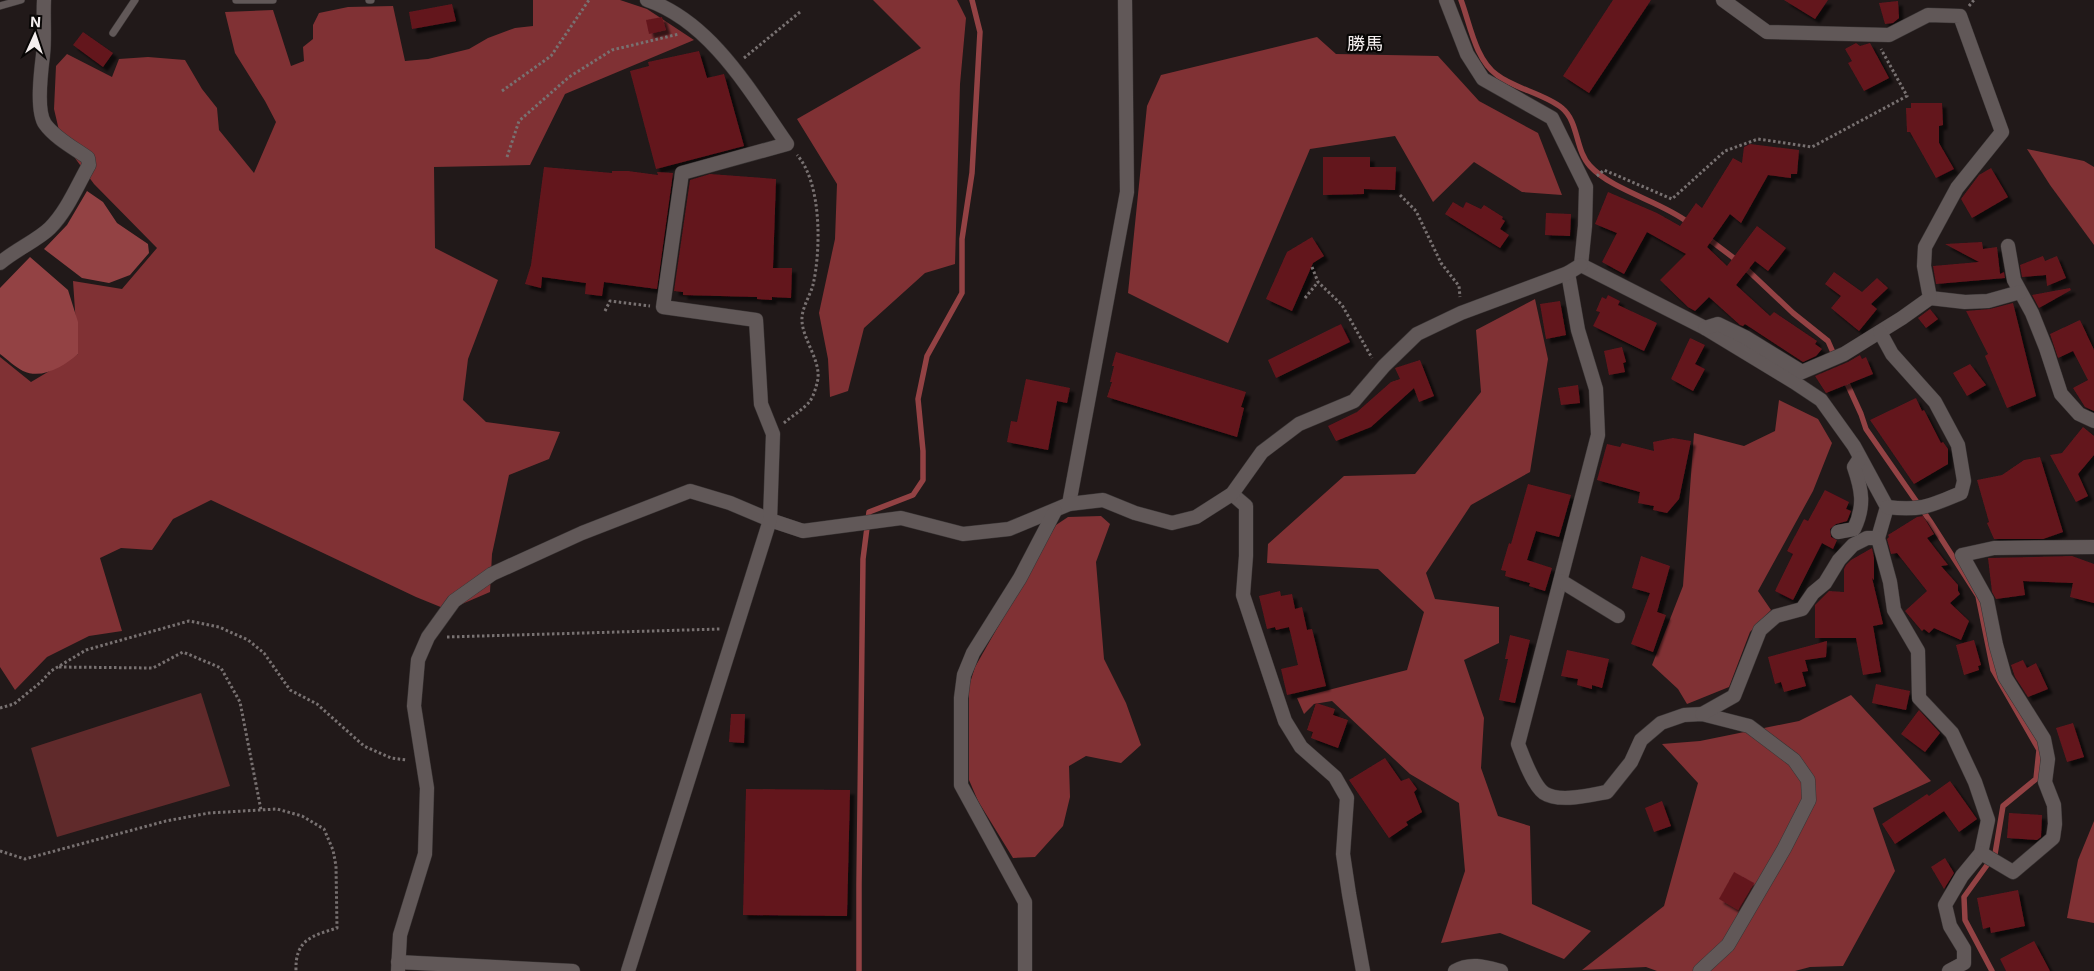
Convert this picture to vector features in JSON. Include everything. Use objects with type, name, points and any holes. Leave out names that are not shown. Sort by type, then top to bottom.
[{"type":"street","points":[[0,263],[13,252],[49,229],[60,216],[89,166],[88,158],[61,139],[46,125],[42,117],[41,66],[43,56],[44,0]]},
{"type":"street","points":[[628,971],[770,520],[773,434],[761,404],[756,320],[662,307],[682,173],[787,144],[734,66],[689,22],[647,0]]},
{"type":"street","points":[[1069,504],[1127,192],[1125,0]]},
{"type":"street","points":[[1446,0],[1467,54],[1483,79],[1552,118],[1586,187],[1581,265]]},
{"type":"street","points":[[1723,0],[1767,32],[1889,34],[1928,15],[1960,16],[2002,132],[1958,188],[1925,247],[1924,266],[1930,298]]},
{"type":"street","points":[[2008,246],[2014,280],[2032,313],[2061,394],[2079,414],[2094,421]]},
{"type":"street","points":[[573,971],[398,966],[400,935],[425,854],[427,788],[414,706],[418,660],[428,637],[454,601],[492,574],[582,533],[690,491],[730,503],[770,520],[803,531],[901,518],[963,534],[1009,529],[1069,504],[1102,500],[1135,514],[1172,523],[1196,517],[1232,494],[1262,452],[1300,424],[1354,401],[1379,371],[1417,334],[1461,313],[1568,274],[1581,265]]},
{"type":"street","points":[[1581,265],[1705,328],[1821,400],[1854,446],[1887,507],[1878,538],[1890,582],[1894,610],[1918,651],[1919,698],[1952,734],[1976,782],[1988,820],[1981,853],[1962,876],[1945,906],[1950,926],[1964,949],[1964,963],[1949,971]]},
{"type":"street","points":[[1568,274],[1578,330],[1596,389],[1598,435],[1518,744],[1530,772],[1544,793],[1565,798],[1607,792],[1631,762],[1641,740],[1661,723],[1684,715],[1702,714],[1749,726],[1794,760],[1808,780],[1808,800],[1784,849],[1728,945],[1700,971]]},
{"type":"street","points":[[1705,328],[1718,324],[1745,337],[1802,372],[1844,354],[1930,298],[1965,302],[1988,301],[2020,292]]},
{"type":"street","points":[[1880,332],[1892,354],[1935,402],[1958,445],[1964,481],[1961,493],[1931,506],[1911,510],[1887,507]]},
{"type":"street","points":[[1838,532],[1854,529],[1861,515],[1860,485],[1854,467],[1860,458]]},
{"type":"street","points":[[1232,494],[1246,506],[1246,556],[1243,595],[1285,721],[1301,747],[1320,766],[1335,777],[1347,798],[1344,854],[1363,971]]},
{"type":"street","points":[[1025,971],[1025,902],[961,785],[961,698],[964,675],[973,653],[1020,578],[1055,511]]},
{"type":"street","points":[[1702,714],[1734,696],[1760,630],[1776,616],[1792,610],[1802,609],[1813,593],[1825,584],[1839,560],[1853,545],[1867,538],[1878,538]]},
{"type":"street","points":[[1981,853],[2013,872],[2053,838],[2055,824],[2054,805],[2045,782],[2048,759],[2044,739],[2006,677],[1996,645],[1987,600],[1962,555],[1994,548],[2094,546]]},
{"type":"street","points":[[1561,581],[1618,616]]},
{"type":"street","points":[[1455,971],[1460,968],[1480,965],[1501,971]]},
{"type":"lane","points":[[0,6],[21,0]]},
{"type":"lane","points":[[113,33],[135,0]]},
{"type":"lane","points":[[236,0],[274,0]]},
{"type":"path","points":[[502,91],[551,56],[589,0]]},
{"type":"path","points":[[734,66],[800,12]]},
{"type":"path","points":[[508,156],[519,121],[569,77],[612,50],[679,34],[689,22]]},
{"type":"path","points":[[1586,187],[1604,170],[1672,199],[1725,151],[1758,139],[1812,147],[1907,96],[1881,50],[1879,34]]},
{"type":"path","points":[[773,434],[810,401],[818,380],[816,366],[803,332],[801,318],[813,285],[817,260],[818,221],[812,181],[800,158],[787,144]]},
{"type":"path","points":[[1400,195],[1416,211],[1441,263],[1459,286],[1461,313]]},
{"type":"path","points":[[1312,267],[1318,282],[1342,305],[1379,371]]},
{"type":"path","points":[[1305,298],[1318,282]]},
{"type":"path","points":[[605,311],[610,301],[662,307]]},
{"type":"path","points":[[0,708],[14,704],[41,682],[50,671],[86,650],[189,621],[219,628],[248,640],[264,653],[290,690],[317,704],[364,746],[391,758],[423,761]]},
{"type":"path","points":[[428,637],[736,628]]},
{"type":"path","points":[[58,666],[153,668],[183,652],[221,668],[240,702],[261,810]]},
{"type":"path","points":[[0,851],[25,859],[166,822],[209,813],[277,809],[302,816],[324,828],[333,850],[336,866],[336,928],[315,935],[301,945],[296,958],[296,971]]},
{"type":"shaded area","points":[[533,0],[620,0],[647,9],[694,40],[565,94],[530,165],[434,167],[435,248],[498,280],[468,359],[463,400],[486,422],[560,432],[549,459],[509,475],[492,554],[490,592],[448,610],[416,597],[211,500],[173,519],[152,550],[121,548],[100,558],[122,631],[89,636],[47,657],[15,690],[0,667],[0,357],[31,382],[78,354],[73,281],[122,289],[157,248],[94,184],[61,139],[54,109],[56,66],[67,54],[112,77],[119,59],[148,57],[185,60],[202,89],[217,108],[219,130],[254,173],[276,122],[235,53],[225,12],[273,10],[291,66],[304,61],[303,47],[313,39],[313,25],[319,13],[348,7],[393,6],[405,61],[428,59],[469,49],[488,38],[515,28],[533,26]]},
{"type":"shaded area","points":[[873,0],[957,0],[966,18],[960,84],[955,264],[925,273],[864,328],[848,391],[830,397],[828,359],[819,313],[835,239],[837,184],[797,119],[921,48]]},
{"type":"shaded area","points":[[1317,37],[1336,54],[1438,56],[1479,101],[1538,133],[1562,195],[1522,192],[1474,162],[1433,202],[1395,136],[1310,149],[1228,343],[1128,293],[1147,106],[1161,75]]},
{"type":"shaded area","points":[[2027,149],[2084,161],[2094,167],[2094,245],[2050,185]]},
{"type":"shaded area","points":[[87,191],[103,202],[117,223],[148,244],[149,253],[130,275],[109,283],[82,278],[44,249],[67,225]]},
{"type":"shaded area","points":[[30,257],[68,290],[78,322],[78,354],[59,367],[38,374],[23,371],[0,354],[0,288]]},
{"type":"shaded area","points":[[1535,299],[1548,359],[1530,472],[1471,505],[1426,573],[1435,599],[1499,607],[1499,643],[1464,660],[1484,718],[1481,768],[1498,816],[1530,826],[1532,904],[1591,931],[1564,959],[1500,933],[1441,943],[1465,871],[1459,803],[1410,774],[1332,701],[1314,704],[1304,714],[1297,698],[1407,670],[1424,612],[1378,569],[1267,563],[1268,544],[1344,476],[1415,474],[1481,392],[1476,330]]},
{"type":"shaded area","points":[[1779,400],[1818,419],[1832,443],[1813,491],[1758,591],[1771,610],[1750,632],[1729,687],[1687,704],[1678,689],[1652,665],[1683,586],[1694,433],[1744,446],[1775,431]]},
{"type":"shaded area","points":[[1101,516],[1110,524],[1096,562],[1104,659],[1126,703],[1141,745],[1121,763],[1086,756],[1069,766],[1070,797],[1063,826],[1035,857],[1013,858],[978,801],[969,780],[969,686],[975,667],[1056,525],[1068,517]]},
{"type":"shaded area","points":[[201,693],[230,786],[57,837],[31,748]]},
{"type":"shaded area","points":[[1851,695],[1931,781],[1873,808],[1895,871],[1843,966],[1810,967],[1795,971],[1657,971],[1646,967],[1582,970],[1664,906],[1698,783],[1662,744],[1700,741],[1799,721]]},
{"type":"shaded area","points":[[2094,821],[2094,923],[2067,918],[2078,860]]},
{"type":"building","points":[[1613,0],[1651,0],[1589,93],[1563,76]]},
{"type":"building","points":[[1784,0],[1828,0],[1815,19]]},
{"type":"building","points":[[1898,1],[1899,18],[1893,23],[1885,24],[1879,3]]},
{"type":"building","points":[[452,4],[456,21],[412,29],[409,12]]},
{"type":"building","points":[[662,17],[666,30],[649,34],[646,20]]},
{"type":"building","points":[[83,32],[113,53],[103,67],[73,45]]},
{"type":"building","points":[[1856,43],[1860,46],[1870,43],[1889,78],[1864,91],[1848,63],[1852,61],[1845,49]]},
{"type":"building","points":[[699,51],[707,78],[724,74],[744,146],[656,169],[630,71],[649,66],[648,62]]},
{"type":"building","points":[[1911,103],[1942,103],[1943,125],[1939,126],[1939,143],[1954,169],[1936,178],[1910,132],[1907,132],[1906,108],[1911,108]]},
{"type":"building","points":[[1750,144],[1799,150],[1797,174],[1791,174],[1791,178],[1768,175],[1741,223],[1730,214],[1707,247],[1727,266],[1757,226],[1786,248],[1768,271],[1755,261],[1736,285],[1770,316],[1774,312],[1817,341],[1815,344],[1822,349],[1816,356],[1803,362],[1745,324],[1743,326],[1740,325],[1709,297],[1695,311],[1688,307],[1660,280],[1686,254],[1647,232],[1624,274],[1602,262],[1617,233],[1595,224],[1608,192],[1657,213],[1680,226],[1696,203],[1702,208],[1733,158],[1742,163],[1744,147]]},
{"type":"building","points":[[1323,157],[1370,157],[1370,167],[1396,167],[1395,190],[1364,189],[1364,194],[1323,195]]},
{"type":"building","points":[[544,167],[612,173],[612,171],[628,171],[658,175],[657,172],[673,173],[657,289],[604,282],[602,296],[585,294],[586,283],[542,277],[541,288],[525,284],[531,265]]},
{"type":"building","points":[[1991,168],[2008,197],[1972,218],[1961,199],[1979,175]]},
{"type":"building","points":[[710,174],[776,179],[773,268],[792,268],[791,298],[772,297],[772,300],[757,299],[757,297],[683,295],[683,292],[674,291],[690,180]]},
{"type":"building","points":[[1453,202],[1463,208],[1466,202],[1481,209],[1484,205],[1503,217],[1502,219],[1505,221],[1500,229],[1509,235],[1500,248],[1445,214]]},
{"type":"building","points":[[1546,213],[1571,214],[1570,236],[1545,235]]},
{"type":"building","points":[[1312,237],[1324,256],[1313,263],[1292,311],[1266,299],[1287,252]]},
{"type":"building","points":[[1982,242],[1983,249],[1997,247],[2000,274],[2004,272],[2005,278],[1936,284],[1933,266],[1979,262],[1945,244]]},
{"type":"building","points":[[2043,256],[2045,261],[2057,256],[2066,278],[2047,286],[2046,275],[2022,277],[2020,265]]},
{"type":"building","points":[[1834,272],[1862,292],[1877,278],[1888,288],[1871,304],[1877,309],[1859,331],[1831,308],[1841,296],[1825,284]]},
{"type":"building","points":[[2070,288],[2071,290],[2039,308],[2032,295]]},
{"type":"building","points":[[1608,295],[1620,301],[1618,305],[1657,323],[1644,351],[1593,326],[1600,312],[1596,311],[1602,297],[1606,299]]},
{"type":"building","points":[[1560,301],[1566,335],[1546,339],[1540,304]]},
{"type":"building","points":[[2013,303],[2036,396],[2007,408],[1985,356],[1988,354],[1966,311],[1990,309]]},
{"type":"building","points":[[1930,309],[1938,319],[1926,328],[1918,318]]},
{"type":"building","points":[[2080,320],[2094,350],[2094,411],[2085,407],[2073,388],[2088,380],[2073,351],[2058,358],[2050,334]]},
{"type":"building","points":[[1341,324],[1350,342],[1276,378],[1268,360]]},
{"type":"building","points":[[1690,338],[1705,345],[1695,364],[1705,369],[1693,391],[1671,379]]},
{"type":"building","points":[[1622,347],[1626,362],[1623,363],[1625,372],[1609,375],[1604,351]]},
{"type":"building","points":[[1116,352],[1246,392],[1241,407],[1244,408],[1237,437],[1107,397],[1112,382],[1110,382],[1114,366],[1112,366]]},
{"type":"building","points":[[1860,355],[1862,359],[1866,357],[1873,374],[1826,393],[1815,376]]},
{"type":"building","points":[[1420,360],[1434,396],[1419,402],[1414,388],[1371,427],[1336,441],[1328,426],[1357,412],[1391,382],[1400,379],[1395,368]]},
{"type":"building","points":[[1970,364],[1986,385],[1967,396],[1953,373]]},
{"type":"building","points":[[1026,379],[1070,388],[1067,403],[1057,401],[1048,450],[1007,442],[1011,421],[1017,422]]},
{"type":"building","points":[[1578,385],[1580,403],[1561,405],[1558,388]]},
{"type":"building","points":[[1916,398],[1941,443],[1943,442],[1948,449],[1948,464],[1914,484],[1870,420]]},
{"type":"building","points":[[2083,427],[2094,436],[2094,455],[2078,474],[2088,496],[2076,502],[2050,455],[2062,453]]},
{"type":"building","points":[[1673,438],[1691,441],[1679,499],[1667,513],[1653,510],[1654,506],[1638,503],[1640,492],[1597,480],[1607,444],[1620,447],[1622,443],[1654,451],[1653,442]]},
{"type":"building","points":[[2040,457],[2063,532],[2043,539],[1994,539],[1987,523],[1989,522],[1977,480],[2002,475],[2024,460]]},
{"type":"building","points":[[1528,484],[1571,495],[1559,537],[1536,531],[1527,560],[1552,568],[1545,591],[1529,586],[1530,583],[1505,576],[1506,571],[1501,570],[1509,543],[1511,544]]},
{"type":"building","points":[[1825,490],[1849,502],[1846,509],[1851,511],[1847,521],[1836,524],[1830,529],[1831,537],[1837,540],[1833,549],[1822,543],[1793,600],[1775,591],[1793,554],[1787,551],[1804,519],[1808,521]]},
{"type":"building","points":[[1923,516],[1934,534],[1927,538],[1948,565],[1941,566],[1958,585],[1960,594],[1950,603],[1969,621],[1961,640],[1934,628],[1929,633],[1924,629],[1922,631],[1905,611],[1927,591],[1897,553],[1891,554],[1887,539],[1888,535],[1917,517]]},
{"type":"building","points":[[1872,548],[1874,580],[1872,578],[1883,624],[1873,626],[1881,672],[1863,675],[1856,638],[1815,638],[1815,605],[1829,591],[1844,592],[1844,569],[1846,565]]},
{"type":"building","points":[[1641,556],[1670,566],[1657,612],[1666,615],[1653,652],[1631,644],[1650,593],[1632,588]]},
{"type":"building","points":[[2072,556],[2094,564],[2094,603],[2070,597],[2073,583],[2023,581],[2025,595],[1996,599],[1992,592],[1988,558]]},
{"type":"building","points":[[1280,591],[1281,596],[1292,594],[1295,609],[1302,607],[1307,630],[1312,629],[1326,686],[1287,695],[1281,669],[1298,665],[1289,627],[1276,630],[1275,627],[1267,629],[1259,596]]},
{"type":"building","points":[[1510,635],[1530,640],[1515,703],[1499,700],[1508,659],[1505,659]]},
{"type":"building","points":[[1974,640],[1981,665],[1978,666],[1979,670],[1964,675],[1956,645]]},
{"type":"building","points":[[1827,641],[1826,657],[1805,660],[1808,671],[1802,672],[1806,686],[1784,692],[1781,682],[1775,684],[1768,657]]},
{"type":"building","points":[[1567,650],[1609,659],[1602,688],[1592,685],[1592,689],[1577,685],[1578,679],[1561,676]]},
{"type":"building","points":[[2023,660],[2027,668],[2036,663],[2048,689],[2028,697],[2015,677],[2011,665]]},
{"type":"building","points":[[1876,684],[1910,691],[1906,710],[1872,703]]},
{"type":"building","points":[[1316,703],[1335,709],[1333,715],[1348,720],[1338,748],[1311,738],[1313,732],[1307,730]]},
{"type":"building","points":[[1919,710],[1940,733],[1925,752],[1901,734]]},
{"type":"building","points":[[731,714],[745,714],[744,743],[729,742]]},
{"type":"building","points":[[2073,723],[2084,757],[2067,762],[2056,728]]},
{"type":"building","points":[[1385,758],[1401,781],[1409,778],[1417,789],[1414,792],[1422,812],[1406,822],[1408,825],[1389,838],[1349,780]]},
{"type":"building","points":[[1950,781],[1977,819],[1959,832],[1944,811],[1895,844],[1882,824]]},
{"type":"building","points":[[746,789],[850,790],[847,916],[743,915]]},
{"type":"building","points":[[1662,801],[1671,826],[1654,832],[1645,808]]},
{"type":"building","points":[[2009,813],[2042,815],[2041,837],[2037,840],[2007,838]]},
{"type":"building","points":[[1945,858],[1954,873],[1944,889],[1931,867]]},
{"type":"building","points":[[1734,872],[1754,883],[1738,910],[1719,899]]},
{"type":"building","points":[[2018,890],[2025,926],[1991,933],[1990,927],[1983,929],[1977,898]]},
{"type":"building","points":[[2034,941],[2050,971],[2006,971],[2000,959]]},
{"type":"waterway","points":[[859,971],[863,559],[869,512],[913,495],[923,480],[923,451],[918,399],[927,356],[962,293],[962,239],[972,173],[980,32],[972,0]]},
{"type":"waterway","points":[[1461,0],[1478,51],[1483,60],[1504,80],[1547,99],[1562,108],[1571,121],[1582,152],[1590,166],[1611,182],[1665,208],[1689,223]]},
{"type":"waterway","points":[[1706,237],[1739,262],[1793,313],[1828,341],[1835,357]]},
{"type":"waterway","points":[[1845,379],[1866,429],[1930,521],[1978,596],[1993,670],[2039,750],[2036,779],[2003,806],[1995,854],[1964,897],[1965,920],[1992,971]]},
{"type":"district","name":"勝馬","points":[[1365,44]]}]
